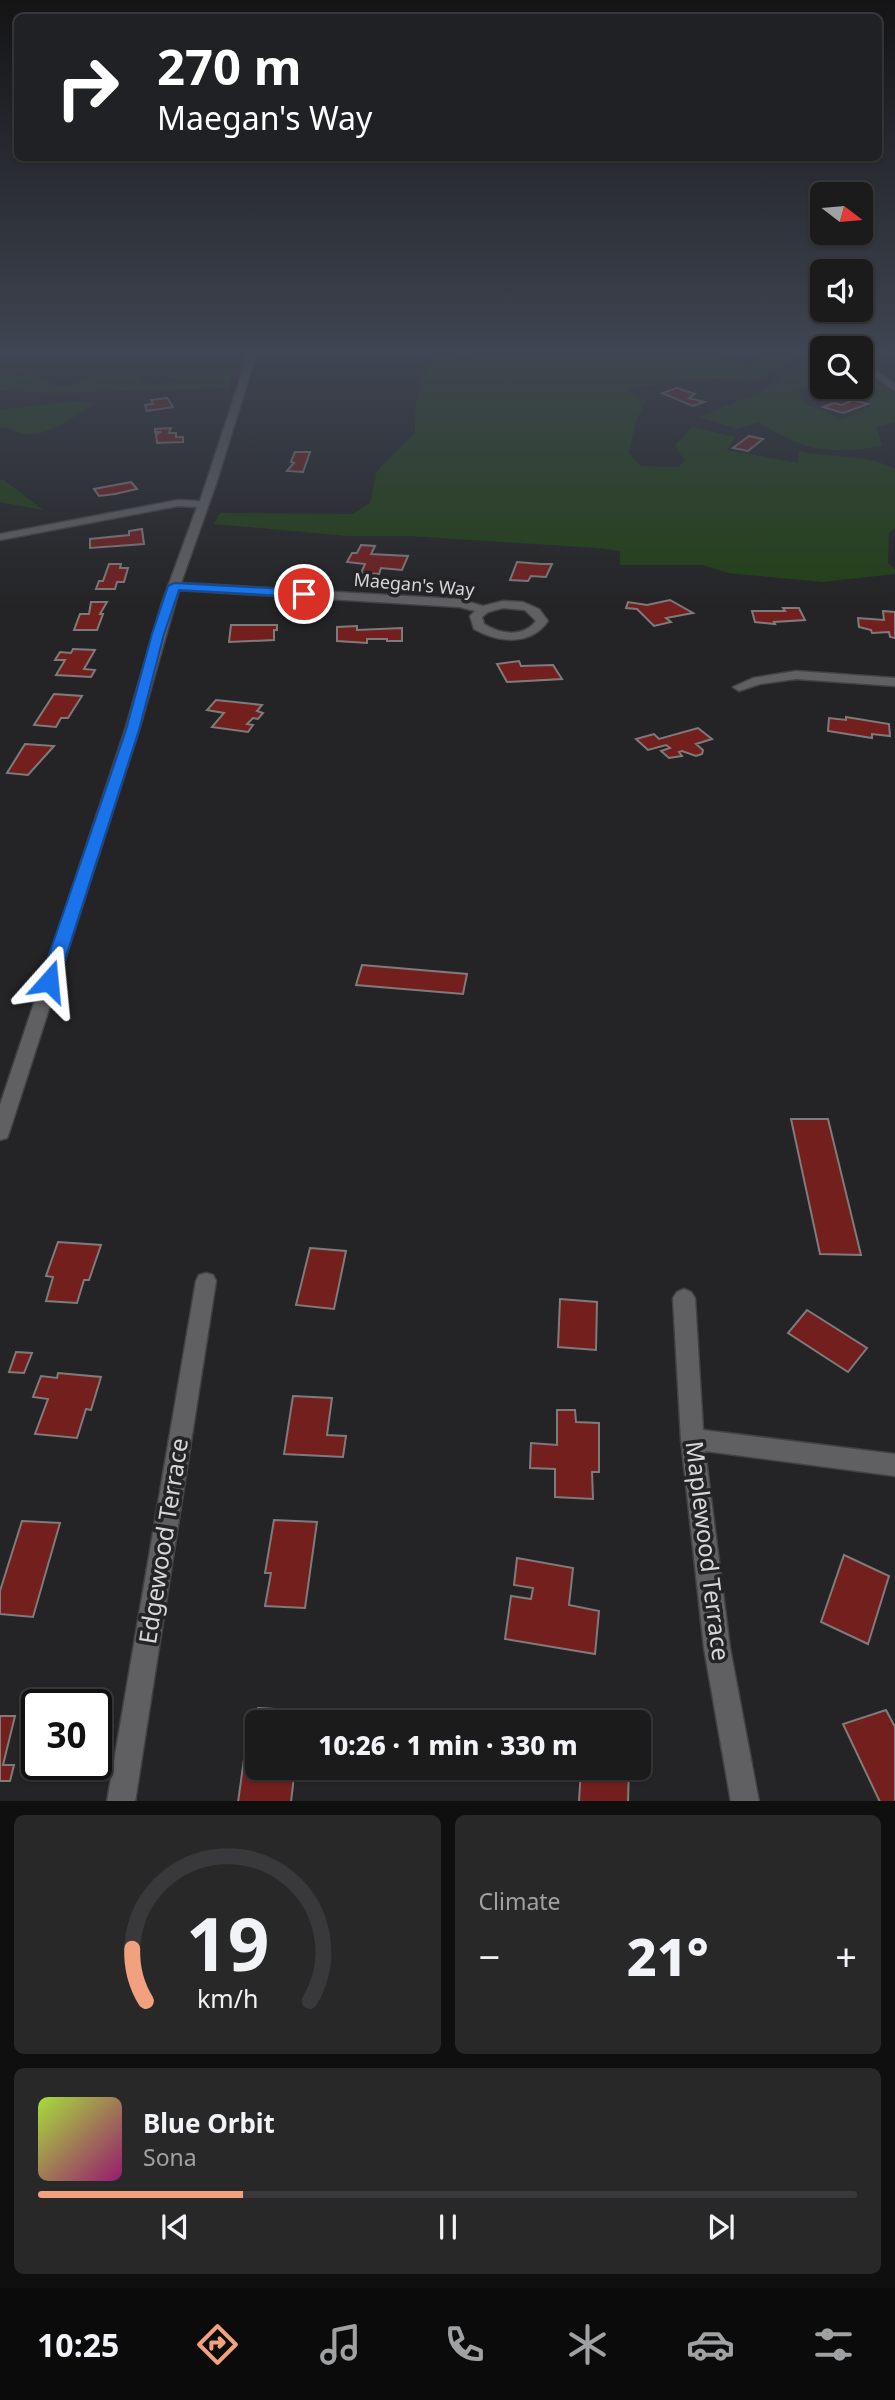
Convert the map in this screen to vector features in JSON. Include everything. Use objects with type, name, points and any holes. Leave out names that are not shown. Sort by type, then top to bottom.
[{"type":"street","points":[[0,1133],[132,730],[158,634],[225,439]]},
{"type":"street","points":[[0,537],[178,503],[204,504]]},
{"type":"street","name":"Maegan's Way","points":[[174,586],[459,603],[483,610],[501,605],[522,606],[537,612],[542,621],[539,627],[531,632],[500,635],[482,629],[476,623],[476,616],[483,610]]},
{"type":"street","points":[[739,687],[752,681],[801,675],[895,682]]},
{"type":"street","name":"Edgewood Terrace","points":[[121,1801],[206,1281]]},
{"type":"street","name":"Maplewood Terrace","points":[[684,1298],[692,1438],[717,1648],[745,1801]]},
{"type":"street","points":[[692,1438],[895,1465]]},
{"type":"green space","points":[[409,439],[632,439],[629,453],[641,466],[678,467],[685,461],[675,445],[681,439],[734,439],[727,450],[798,463],[799,451],[873,461],[895,469],[895,528],[889,533],[888,563],[895,569],[895,574],[822,582],[728,573],[703,565],[620,565],[620,551],[597,548],[410,536],[348,536],[214,524],[220,513],[353,514],[370,503],[377,471]]},
{"type":"green space","points":[[788,439],[880,439],[882,446],[832,450]]},
{"type":"green space","points":[[0,480],[4,480],[43,510],[0,502]]},
{"type":"building","points":[[157,439],[183,439],[183,442],[157,443]]},
{"type":"building","points":[[745,439],[763,439],[748,451],[733,448]]},
{"type":"building","points":[[295,452],[310,452],[303,472],[287,471],[294,463],[291,462]]},
{"type":"building","points":[[131,482],[137,489],[99,496],[94,489]]},
{"type":"building","points":[[142,529],[144,544],[90,548],[90,539],[129,535],[129,531]]},
{"type":"building","points":[[361,545],[375,546],[371,554],[408,556],[402,570],[381,568],[379,574],[361,573],[365,564],[347,562]]},
{"type":"building","points":[[517,562],[552,564],[546,577],[531,576],[528,581],[510,580]]},
{"type":"building","points":[[109,564],[121,564],[120,568],[128,568],[124,582],[117,582],[115,589],[96,589],[99,581],[103,581]]},
{"type":"building","points":[[670,600],[693,613],[666,618],[671,622],[654,626],[637,609],[626,608],[628,602],[647,605]]},
{"type":"building","points":[[91,602],[107,602],[100,614],[103,614],[97,630],[74,630],[80,614],[89,614]]},
{"type":"building","points":[[783,608],[799,608],[805,620],[774,622],[775,624],[755,622],[752,611],[785,611]]},
{"type":"building","points":[[883,611],[895,612],[895,638],[890,637],[889,632],[872,633],[871,630],[859,627],[858,618],[884,620]]},
{"type":"building","points":[[231,625],[277,625],[277,630],[274,630],[274,640],[229,642]]},
{"type":"building","points":[[357,626],[357,630],[402,628],[402,641],[337,641],[337,627]]},
{"type":"building","points":[[73,649],[95,650],[84,669],[95,670],[91,677],[56,675],[65,660],[55,660],[60,652],[71,653]]},
{"type":"building","points":[[519,661],[521,666],[553,665],[562,679],[507,682],[497,664]]},
{"type":"building","points":[[54,694],[82,696],[68,718],[61,718],[56,727],[34,725]]},
{"type":"building","points":[[216,700],[262,705],[257,711],[263,713],[258,719],[253,718],[247,724],[253,725],[248,732],[212,727],[224,713],[207,710]]},
{"type":"building","points":[[846,717],[889,724],[890,736],[872,734],[872,738],[828,731],[829,718],[846,720]]},
{"type":"building","points":[[698,728],[712,739],[696,744],[703,750],[702,754],[696,756],[682,751],[679,752],[682,756],[669,758],[661,751],[670,748],[666,745],[648,750],[636,739],[654,734],[659,739]]},
{"type":"building","points":[[25,744],[54,746],[28,775],[7,773]]},
{"type":"building","points":[[362,965],[467,974],[463,994],[356,985]]},
{"type":"building","points":[[791,1119],[828,1119],[861,1255],[820,1254]]},
{"type":"building","points":[[58,1242],[101,1245],[89,1280],[84,1280],[77,1303],[46,1301],[53,1277],[46,1276]]},
{"type":"building","points":[[310,1248],[346,1251],[334,1309],[296,1305]]},
{"type":"building","points":[[560,1299],[597,1302],[596,1350],[558,1347]]},
{"type":"building","points":[[807,1310],[867,1348],[848,1372],[788,1333]]},
{"type":"building","points":[[16,1352],[32,1353],[24,1373],[9,1372]]},
{"type":"building","points":[[58,1373],[101,1377],[91,1410],[86,1409],[77,1438],[35,1434],[48,1399],[33,1397],[41,1376],[57,1378]]},
{"type":"building","points":[[293,1396],[332,1398],[327,1435],[346,1436],[343,1457],[284,1454]]},
{"type":"building","points":[[557,1410],[575,1410],[576,1422],[599,1423],[599,1472],[592,1472],[593,1499],[555,1497],[555,1469],[530,1468],[531,1443],[557,1445]]},
{"type":"building","points":[[274,1520],[317,1522],[305,1608],[265,1606],[271,1573],[265,1573]]},
{"type":"building","points":[[22,1521],[60,1523],[33,1617],[0,1614],[0,1591]]},
{"type":"building","points":[[844,1555],[889,1576],[868,1644],[821,1622]]},
{"type":"building","points":[[517,1558],[573,1568],[569,1605],[599,1611],[595,1654],[505,1639],[511,1596],[531,1599],[533,1588],[514,1585]]},
{"type":"building","points":[[258,1708],[290,1710],[258,1710]]},
{"type":"building","points":[[886,1710],[895,1727],[895,1801],[880,1801],[843,1724]]},
{"type":"building","points":[[0,1716],[15,1716],[3,1765],[14,1765],[10,1781],[0,1781]]},
{"type":"building","points":[[245,1752],[245,1780],[294,1780],[291,1801],[238,1801]]},
{"type":"building","points":[[580,1780],[629,1780],[628,1801],[579,1801]]},
{"type":"route","points":[[49,981],[132,730],[174,586],[304,594]]}]
